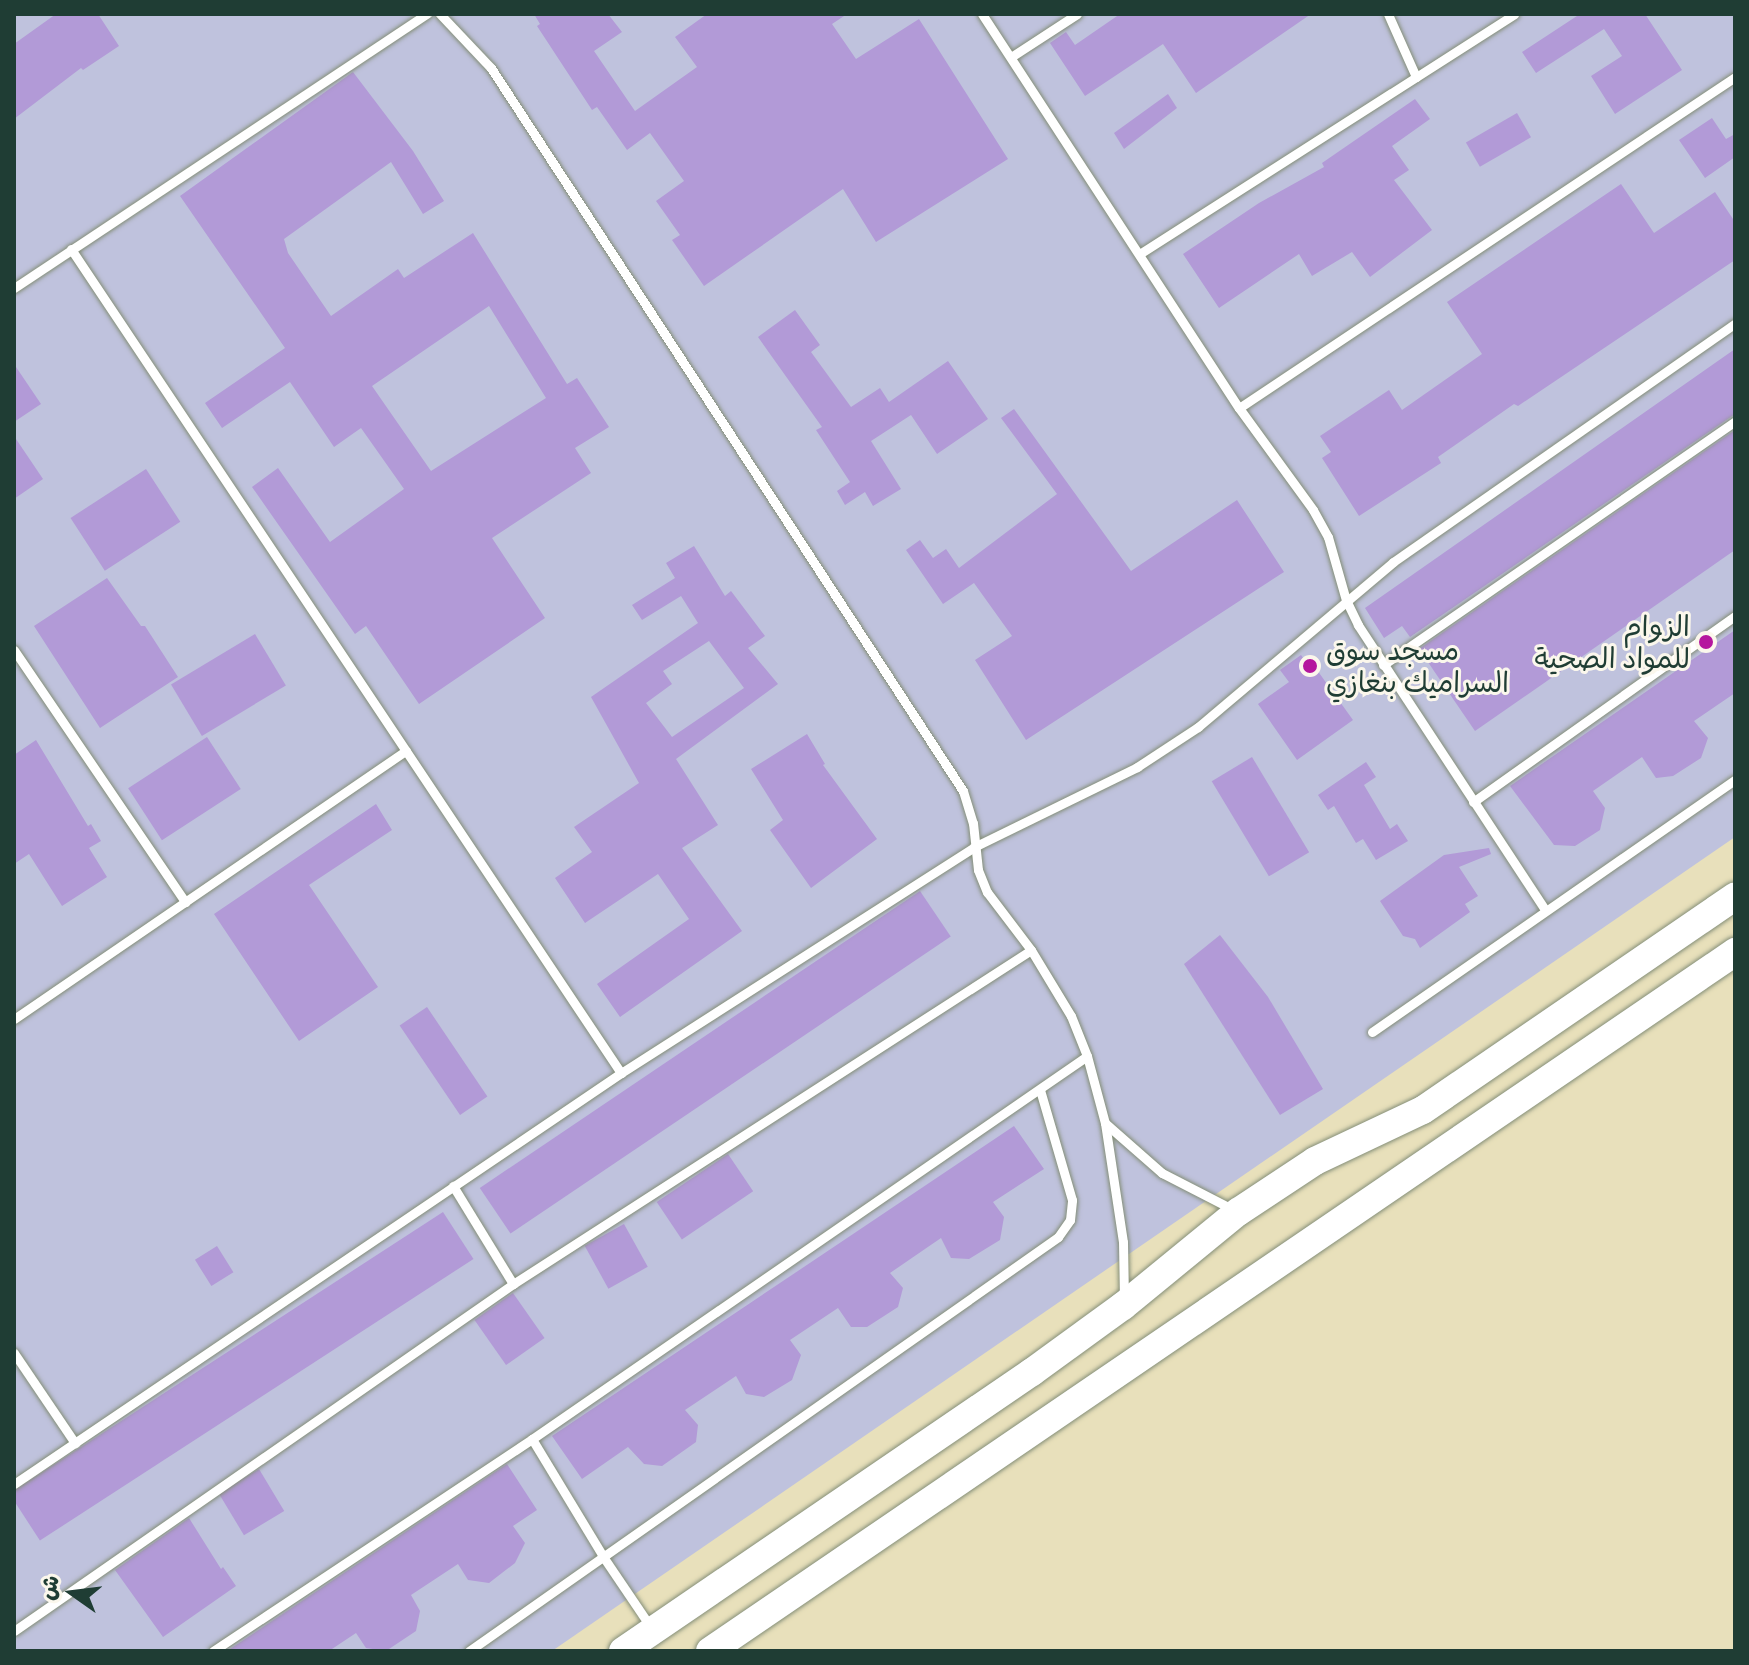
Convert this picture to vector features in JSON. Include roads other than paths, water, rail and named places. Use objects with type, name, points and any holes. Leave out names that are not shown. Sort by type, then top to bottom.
[{"type":"main road","points":[[623,1651],[931,1444],[1123,1306],[1238,1212],[1315,1161],[1393,1127],[1423,1110],[1735,896]]},
{"type":"main road","points":[[710,1651],[1735,952]]},
{"type":"lane","points":[[14,288],[427,14]]},
{"type":"lane","points":[[440,14],[491,68],[963,791],[971,814],[974,847],[987,892],[1031,950],[1071,1016],[1087,1056],[1105,1123],[1123,1242],[1123,1306]]},
{"type":"lane","points":[[982,14],[1141,253],[1239,408],[1313,510],[1328,537],[1346,600],[1383,665],[1545,910]]},
{"type":"lane","points":[[1011,57],[1077,14]]},
{"type":"lane","points":[[1388,14],[1416,77]]},
{"type":"lane","points":[[1141,253],[1514,14]]},
{"type":"lane","points":[[1239,408],[1735,77]]},
{"type":"lane","points":[[71,249],[621,1073]]},
{"type":"lane","points":[[14,1484],[621,1073],[974,847],[1137,767],[1198,727],[1393,562],[1735,323]]},
{"type":"lane","points":[[1383,665],[1735,421]]},
{"type":"lane","points":[[1473,802],[1735,616]]},
{"type":"lane","points":[[14,650],[185,902]]},
{"type":"lane","points":[[14,1019],[406,751]]},
{"type":"lane","points":[[1372,1032],[1735,780]]},
{"type":"lane","points":[[14,1631],[513,1284],[1031,950]]},
{"type":"lane","points":[[213,1651],[532,1439],[1087,1056]]},
{"type":"lane","points":[[469,1651],[1058,1237],[1070,1220],[1072,1200],[1040,1090]]},
{"type":"lane","points":[[1105,1123],[1162,1173],[1238,1212]]},
{"type":"lane","points":[[453,1186],[513,1284]]},
{"type":"lane","points":[[14,1353],[75,1443]]},
{"type":"lane","points":[[532,1439],[604,1558],[653,1631]]},
{"type":"place","name":"الزوام للمواد الصحية","points":[[1706,642]]},
{"type":"place","name":"مسجد سوق السراميك بنغازي","points":[[1310,666]]}]
